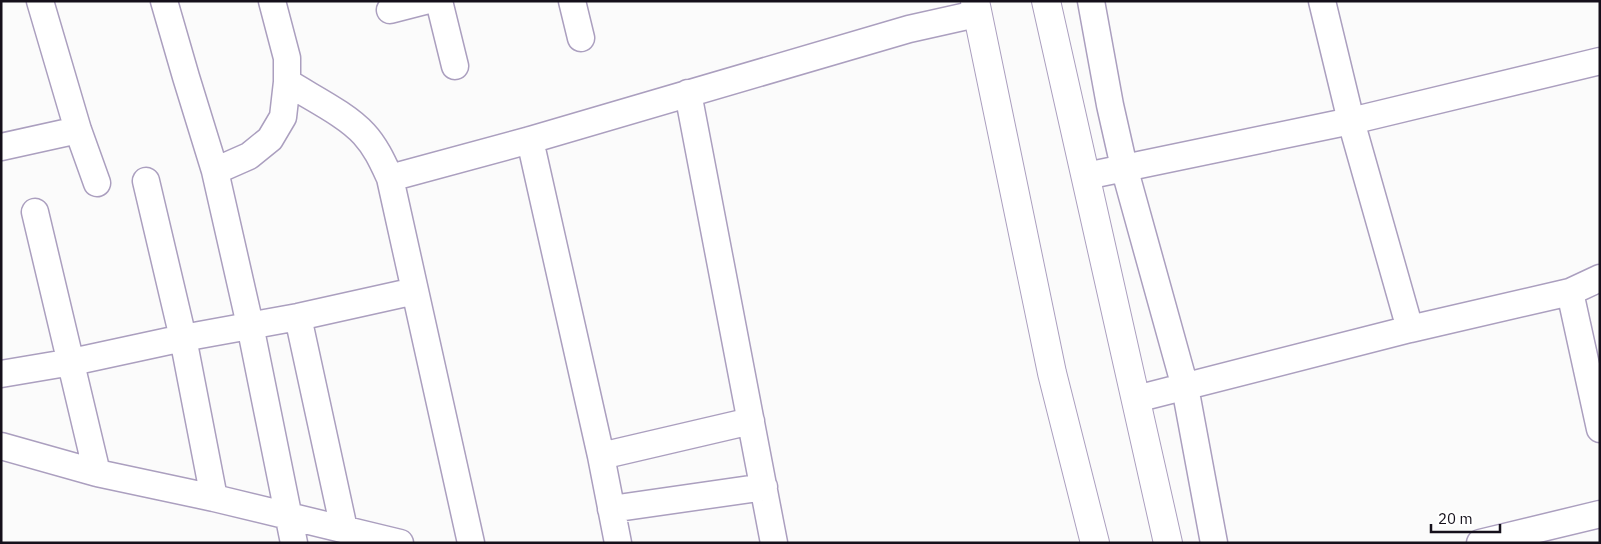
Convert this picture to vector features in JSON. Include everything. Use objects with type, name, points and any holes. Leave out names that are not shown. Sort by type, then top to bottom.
[{"type":"highway","points":[[1046,1],[1168,543]]},
{"type":"highway","points":[[976,8],[1052,373],[1095,543]]},
{"type":"street","points":[[40,1],[78,130],[96,183]]},
{"type":"street","points":[[164,1],[215,170],[250,325],[294,543]]},
{"type":"street","points":[[215,170],[249,156],[270,139],[283,117],[287,82],[287,58],[272,1]]},
{"type":"street","points":[[390,10],[425,1]]},
{"type":"street","points":[[439,1],[455,66]]},
{"type":"street","points":[[572,1],[581,38]]},
{"type":"street","points":[[1091,1],[1110,105],[1124,167],[1185,386],[1214,543]]},
{"type":"street","points":[[1322,1],[1351,121],[1410,329]]},
{"type":"street","points":[[390,178],[530,140],[976,8]]},
{"type":"street","points":[[1086,176],[1351,121],[1600,61]]},
{"type":"street","points":[[287,82],[351,122],[364,134],[378,152],[390,178],[471,543]]},
{"type":"street","points":[[688,93],[774,543]]},
{"type":"street","points":[[1,146],[78,130]]},
{"type":"street","points":[[530,140],[601,456],[618,543]]},
{"type":"street","points":[[146,180],[183,338],[214,498]]},
{"type":"street","points":[[36,212],[97,473]]},
{"type":"street","points":[[1136,400],[1410,329],[1570,292],[1600,278]]},
{"type":"street","points":[[1,374],[72,362],[183,338],[298,317],[415,291]]},
{"type":"street","points":[[1570,292],[1600,429]]},
{"type":"street","points":[[298,317],[344,529]]},
{"type":"street","points":[[601,456],[751,421]]},
{"type":"street","points":[[1,446],[97,473],[214,498],[400,543]]},
{"type":"street","points":[[611,508],[764,487]]},
{"type":"street","points":[[1480,543],[1600,514]]}]
